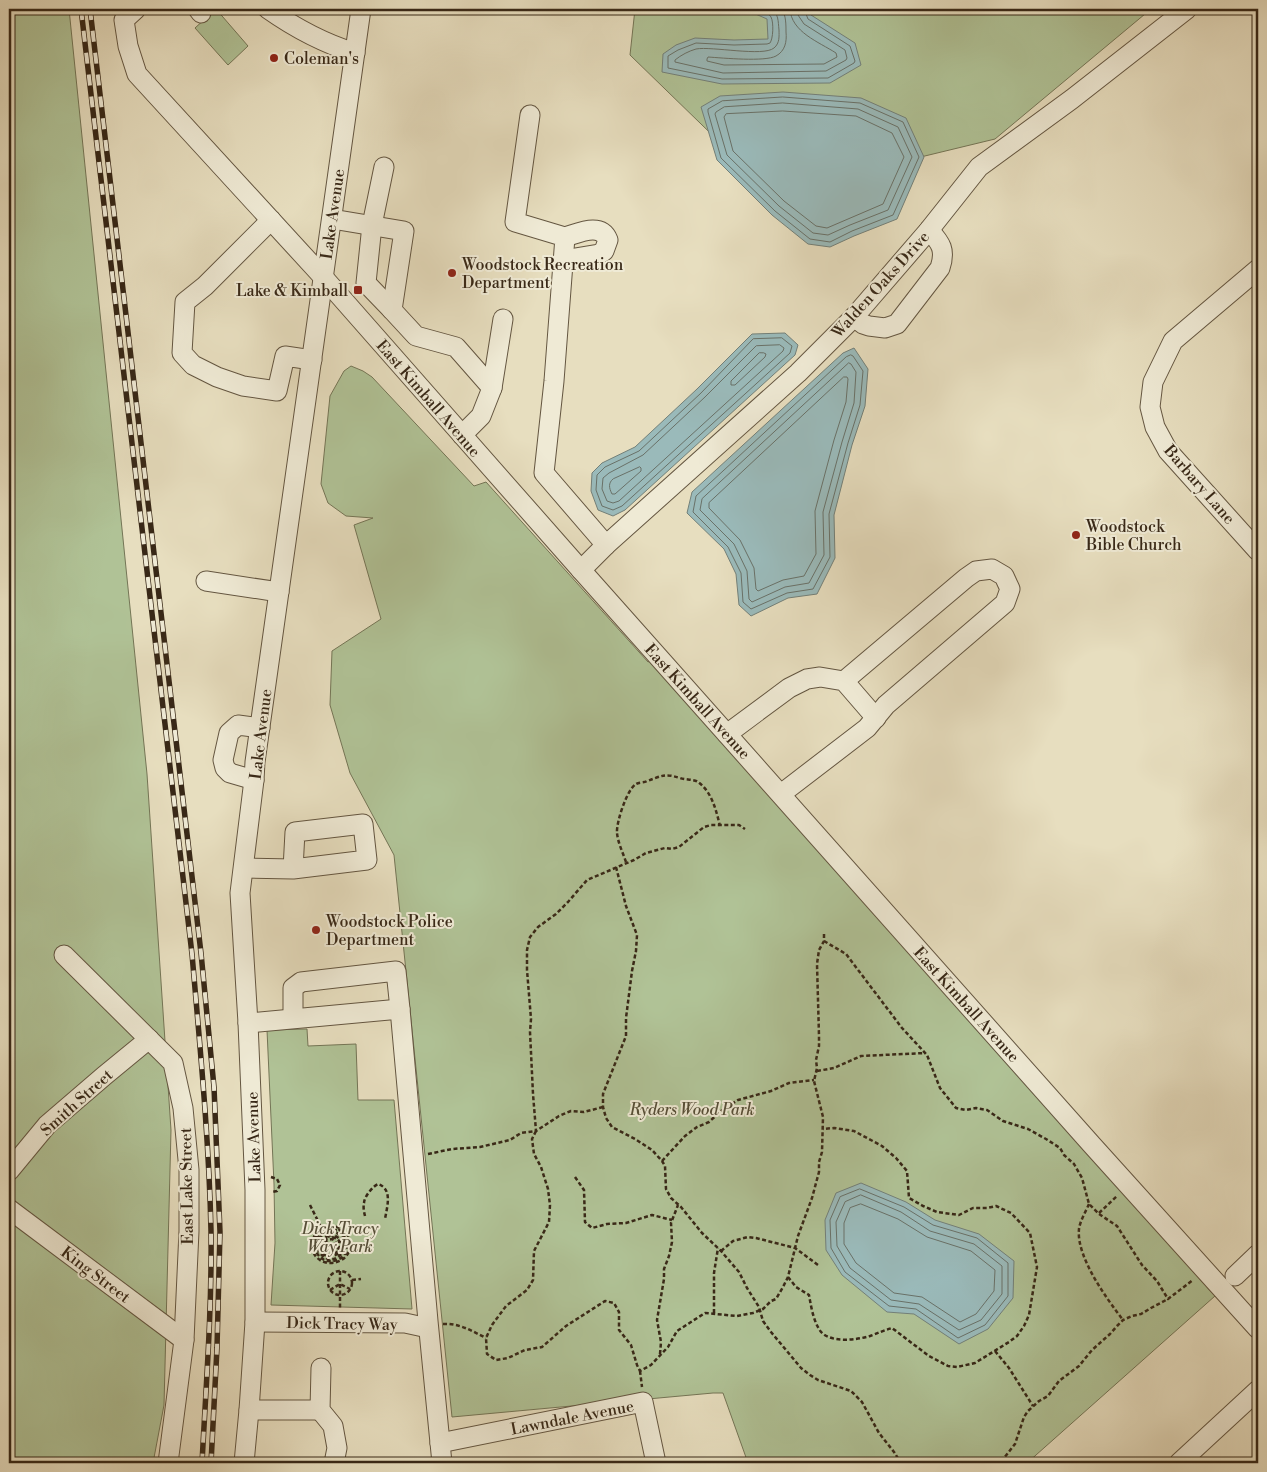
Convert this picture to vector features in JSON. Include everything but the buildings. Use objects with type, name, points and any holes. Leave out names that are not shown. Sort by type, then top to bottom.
[{"type":"street","name":"East Kimball Avenue","points":[[136,9],[124,20],[128,46],[136,74],[324,278],[780,794],[1258,1329]]},
{"type":"street","points":[[268,9],[289,24],[331,45],[354,53]]},
{"type":"street","name":"Lake Avenue","points":[[244,1463],[250,1410],[255,1322],[255,1190],[240,893],[255,762],[361,9]]},
{"type":"street","name":"Walden Oaks Drive","points":[[581,570],[606,545],[798,373],[854,317],[929,230],[979,167],[1072,99],[1187,9]]},
{"type":"street","points":[[530,115],[515,222],[565,237],[600,230],[606,235],[608,240],[604,251],[599,254],[563,260]]},
{"type":"street","points":[[384,167],[372,225],[366,282],[416,336],[456,347],[492,388]]},
{"type":"street","points":[[332,219],[404,231],[392,310]]},
{"type":"street","points":[[271,220],[205,286],[185,302],[182,352],[193,365],[217,376],[243,386],[277,391],[285,356],[312,360]]},
{"type":"street","points":[[854,317],[863,324],[870,326],[885,328],[897,324],[940,268],[942,246],[929,230]]},
{"type":"street","points":[[565,237],[554,381],[544,473],[606,545]]},
{"type":"street","name":"Barbary Lane","points":[[1258,269],[1173,341],[1153,382],[1150,407],[1155,427],[1168,451],[1252,531],[1258,551]]},
{"type":"street","points":[[462,435],[481,416],[492,388],[503,319]]},
{"type":"street","points":[[780,794],[867,728],[886,705],[1005,603],[1010,589],[1004,576],[992,569],[976,571],[844,681]]},
{"type":"street","points":[[206,581],[279,592]]},
{"type":"street","points":[[727,734],[789,688],[808,679],[820,677],[844,681],[876,718]]},
{"type":"street","points":[[254,780],[230,773],[223,760],[229,733],[238,725],[260,728]]},
{"type":"street","points":[[244,868],[293,869]]},
{"type":"street","name":"East Lake Street","points":[[64,955],[173,1063],[183,1108],[189,1170],[189,1231],[184,1340],[168,1463]]},
{"type":"street","points":[[294,1018],[293,988],[301,982],[396,971],[442,1463]]},
{"type":"street","points":[[248,1023],[400,1009]]},
{"type":"street","name":"Smith Street","points":[[9,1171],[47,1125],[149,1040]]},
{"type":"street","name":"King Street","points":[[9,1208],[184,1340]]},
{"type":"street","points":[[1235,1276],[1258,1254]]},
{"type":"street","name":"Dick Tracy Way","points":[[255,1322],[428,1324]]},
{"type":"street","points":[[321,1368],[320,1410],[333,1426],[337,1448],[334,1463]]},
{"type":"street","points":[[1179,1463],[1258,1390]]},
{"type":"street","name":"Lawndale Avenue","points":[[440,1443],[643,1402],[656,1463]]},
{"type":"street","points":[[250,1410],[320,1410]]},
{"type":"path","points":[[626,862],[617,832],[618,823],[630,790],[636,784],[669,774],[697,781],[715,804],[720,826]]},
{"type":"path","points":[[745,829],[739,825],[711,825],[704,827],[679,847],[665,848],[646,853],[587,880],[568,902],[556,914],[538,927],[530,937],[527,950],[527,970],[531,1019],[532,1094],[536,1131],[532,1139],[534,1154],[541,1167],[548,1189],[550,1205],[549,1222],[534,1251],[532,1280],[528,1290],[506,1306],[492,1325],[486,1338],[487,1354],[496,1360],[508,1358],[525,1350],[542,1346],[566,1326],[605,1300],[614,1303],[619,1312],[618,1323],[620,1330],[631,1345],[640,1372],[668,1347],[677,1331],[705,1313],[737,1316],[753,1313],[776,1298],[788,1278],[798,1236],[818,1180],[823,1117],[814,1080],[819,1046],[816,964],[824,941],[824,933]]},
{"type":"path","points":[[616,867],[626,906],[637,935],[626,1018],[626,1036],[603,1094],[603,1107],[606,1118],[612,1127],[652,1150],[662,1160],[665,1166],[666,1189],[671,1198],[740,1272],[760,1310],[763,1321],[771,1332],[801,1368],[818,1380],[852,1391],[862,1402],[879,1434],[901,1463]]},
{"type":"path","points":[[824,941],[846,954],[902,1028],[914,1039],[925,1053],[940,1088],[956,1108],[987,1110],[1003,1122],[1028,1129],[1060,1148],[1064,1155],[1074,1164],[1082,1178],[1089,1204],[1099,1214],[1117,1226],[1142,1265],[1157,1281],[1168,1299]]},
{"type":"path","points":[[816,1071],[834,1068],[861,1056],[925,1053]]},
{"type":"path","points":[[662,1160],[685,1136],[697,1127],[709,1122],[721,1111],[738,1100],[771,1091],[789,1083],[814,1080]]},
{"type":"path","points":[[422,1154],[510,1140],[520,1133],[536,1131],[553,1119],[571,1111],[584,1112],[603,1107]]},
{"type":"path","points":[[788,1278],[796,1287],[809,1295],[819,1331],[826,1336],[839,1340],[858,1338],[892,1328],[929,1356],[948,1366],[958,1367],[975,1363],[1017,1336],[1024,1326],[1032,1302],[1037,1267],[1030,1233],[1011,1213],[996,1206],[973,1208],[959,1215],[937,1212],[923,1206],[909,1198],[907,1171],[882,1146],[854,1131],[834,1128],[823,1129]]},
{"type":"path","points":[[271,1177],[277,1179],[280,1185],[277,1191],[272,1192]]},
{"type":"path","points":[[575,1177],[584,1190],[585,1222],[592,1228],[608,1224],[626,1223],[652,1214],[672,1220]]},
{"type":"path","points":[[365,1216],[363,1204],[365,1199],[375,1185],[378,1184],[385,1188],[388,1193],[386,1219]]},
{"type":"path","points":[[1099,1214],[1118,1195]]},
{"type":"path","points":[[1089,1204],[1079,1229],[1082,1255],[1105,1296],[1123,1320]]},
{"type":"path","points":[[660,1354],[661,1342],[657,1320],[664,1269],[670,1256],[672,1242],[670,1228],[678,1205]]},
{"type":"path","points":[[310,1206],[323,1231],[335,1230],[340,1232],[345,1240],[345,1250],[342,1254],[328,1259],[320,1254],[318,1250],[318,1234],[314,1242],[317,1254],[323,1259],[331,1261],[341,1258],[346,1252],[348,1242],[343,1232],[335,1228],[323,1228],[331,1225],[343,1229],[347,1234],[350,1242],[349,1252],[340,1261],[331,1263],[322,1261],[317,1257],[313,1249],[315,1234],[318,1232],[322,1234],[319,1246],[320,1250],[327,1256],[338,1255],[344,1245],[342,1238],[336,1233],[328,1232],[324,1236],[327,1240],[332,1239],[337,1244],[335,1249],[330,1250],[326,1244],[324,1246],[329,1252],[336,1251],[340,1244],[333,1237],[326,1236],[336,1236],[341,1240],[342,1244],[338,1252],[328,1254],[323,1250],[322,1246],[323,1243],[330,1244]]},
{"type":"path","points":[[714,1313],[714,1273],[719,1250],[732,1241],[748,1237],[795,1248],[818,1265]]},
{"type":"path","points":[[340,1271],[340,1309]]},
{"type":"path","points":[[340,1271],[347,1273],[352,1280],[350,1290],[340,1295],[330,1290],[328,1284],[330,1277],[340,1271]]},
{"type":"path","points":[[352,1280],[362,1279]]},
{"type":"path","points":[[994,1463],[1004,1458],[1015,1444],[1024,1417],[1033,1406],[1048,1396],[1059,1381],[1079,1366],[1092,1350],[1123,1320],[1141,1314],[1168,1299],[1193,1280]]},
{"type":"path","points":[[340,1284],[350,1290]]},
{"type":"path","points":[[330,1290],[340,1284]]},
{"type":"path","points":[[428,1324],[453,1323],[486,1338]]},
{"type":"path","points":[[995,1351],[1009,1368],[1033,1406]]},
{"type":"green space","points":[[9,9],[69,9],[147,774],[171,1130],[164,1405],[153,1463],[9,1463]]},
{"type":"green space","points":[[216,9],[248,46],[228,65],[195,28]]},
{"type":"green space","points":[[635,9],[1151,9],[995,139],[772,193],[630,55]]},
{"type":"green space","name":"Ryders Wood Park","points":[[351,366],[372,377],[474,486],[486,482],[648,662],[650,661],[1215,1296],[1027,1463],[748,1463],[723,1393],[452,1417],[394,855],[350,773],[330,705],[332,651],[381,619],[354,525],[373,518],[346,516],[328,503],[321,484],[330,396],[344,371]]},
{"type":"green space","name":"Dick Tracy Way Park","points":[[307,1029],[308,1046],[356,1044],[358,1100],[394,1100],[412,1309],[271,1305],[275,1243],[267,1030]]},
{"type":"water","points":[[744,9],[808,9],[811,15],[855,43],[861,65],[830,83],[722,84],[662,72],[663,54],[676,45],[695,38],[768,39],[767,19]]},
{"type":"water","points":[[783,92],[861,98],[906,118],[924,157],[897,219],[830,247],[808,244],[772,215],[717,160],[701,107],[720,96]]},
{"type":"water","points":[[785,333],[798,345],[795,355],[625,510],[613,516],[598,510],[591,491],[592,473],[602,463],[635,447],[752,334]]},
{"type":"water","points":[[854,348],[868,369],[865,406],[852,445],[834,515],[835,558],[817,594],[788,598],[751,616],[739,605],[736,574],[724,549],[687,513],[692,492],[843,353]]},
{"type":"water","points":[[861,1183],[906,1202],[935,1220],[979,1234],[1014,1261],[1013,1298],[988,1329],[959,1344],[914,1314],[887,1312],[842,1275],[826,1250],[825,1220],[836,1193]]},
{"type":"railway","points":[[81,9],[192,954],[201,1058],[211,1231],[210,1318],[202,1463]]},
{"type":"railway","points":[[90,9],[201,953],[214,1087],[220,1232],[217,1348],[211,1463]]},
{"type":"place","name":"Coleman's","points":[[274,58]]},
{"type":"place","name":"Woodstock Recreation Department","points":[[452,273]]},
{"type":"place","name":"Lake & Kimball","points":[[358,290]]},
{"type":"place","name":"Woodstock Bible Church","points":[[1076,535]]},
{"type":"place","name":"Woodstock Police Department","points":[[316,930]]}]
